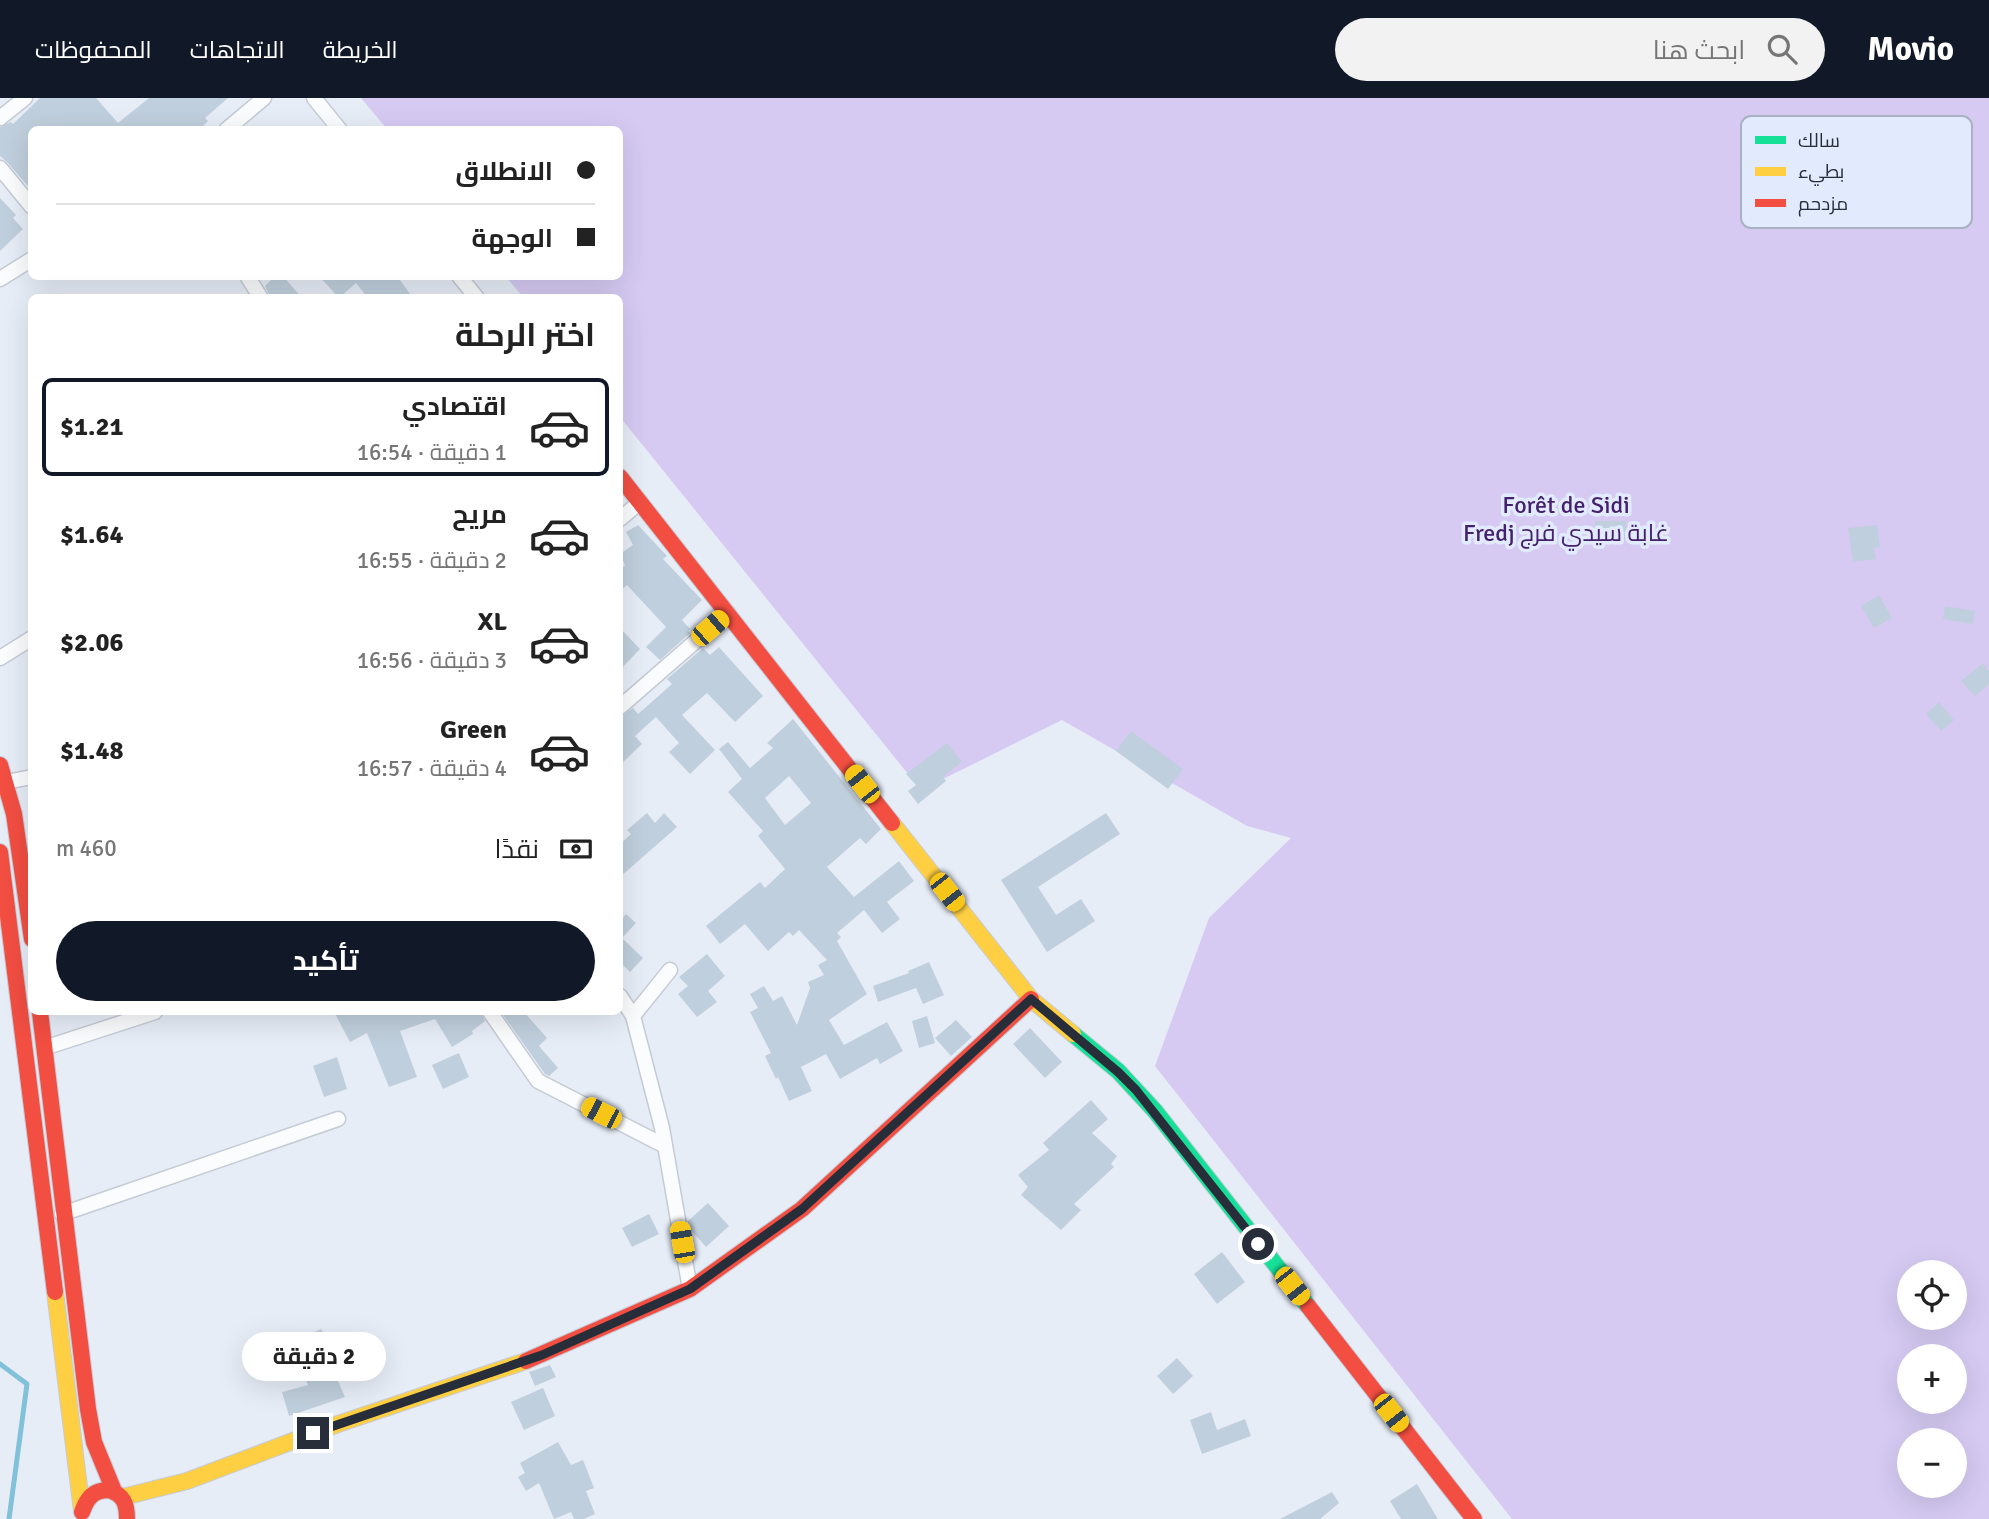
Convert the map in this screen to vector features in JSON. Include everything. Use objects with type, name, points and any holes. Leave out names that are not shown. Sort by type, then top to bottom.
[{"type":"street","points":[[0,118],[25,98]]},
{"type":"street","points":[[231,126],[264,98]]},
{"type":"street","points":[[314,98],[337,126]]},
{"type":"street","points":[[0,168],[28,202]]},
{"type":"street","points":[[0,279],[28,262]]},
{"type":"street","points":[[463,280],[474,294]]},
{"type":"street","points":[[623,481],[1031,999],[1118,1072],[1155,1111],[1474,1519]]},
{"type":"street","points":[[623,516],[640,502]]},
{"type":"street","points":[[623,704],[728,612]]},
{"type":"street","points":[[0,657],[28,640]]},
{"type":"street","points":[[0,765],[14,814],[28,911]]},
{"type":"street","points":[[6,782],[28,778]]},
{"type":"street","points":[[0,852],[83,1515]]},
{"type":"street","points":[[633,1016],[670,970]]},
{"type":"street","points":[[83,1515],[84,1502],[89,1495],[106,1489],[119,1494],[187,1481],[338,1424],[542,1355],[690,1289],[802,1209],[1031,999]]},
{"type":"street","points":[[623,1001],[633,1016],[665,1146],[690,1289]]},
{"type":"street","points":[[40,1015],[62,1214],[88,1409],[94,1442],[119,1494],[127,1504],[127,1519]]},
{"type":"street","points":[[44,1048],[146,1015]]},
{"type":"street","points":[[492,1015],[538,1081],[665,1146]]},
{"type":"street","points":[[62,1214],[338,1119]]},
{"type":"green space","name":"Forêt de Sidi Fredj غابة سيدي فرج","points":[[361,98],[1989,98],[1989,1519],[1512,1519],[1155,1066],[1209,918],[1291,838],[1247,826],[1062,720],[921,790],[623,421],[623,294],[520,294],[509,280],[623,280],[623,126],[384,126]]},
{"type":"building","points":[[40,98],[96,98],[118,123],[149,98],[228,98],[205,118],[208,121],[203,126],[28,126],[28,186],[0,156],[0,127],[11,122],[13,124]]},
{"type":"building","points":[[0,198],[16,215],[13,218],[23,229],[0,251]]},
{"type":"building","points":[[271,280],[286,280],[299,294],[269,294],[265,286]]},
{"type":"building","points":[[323,280],[400,280],[410,294],[365,294],[356,283],[344,294],[335,294]]},
{"type":"building","points":[[1595,521],[1626,521],[1626,539],[1595,539]]},
{"type":"building","points":[[638,525],[667,556],[663,559],[702,600],[682,620],[690,633],[660,660],[646,647],[666,627],[627,585],[623,588],[623,552],[633,545],[626,532]]},
{"type":"building","points":[[1877,525],[1880,547],[1874,548],[1876,559],[1853,562],[1848,528]]},
{"type":"building","points":[[1879,595],[1892,618],[1874,628],[1861,606]]},
{"type":"building","points":[[1945,606],[1975,611],[1973,624],[1943,619]]},
{"type":"building","points":[[623,631],[640,649],[623,667]]},
{"type":"building","points":[[719,647],[763,696],[735,722],[707,693],[682,715],[715,750],[690,774],[669,752],[679,743],[656,717],[635,736],[642,744],[623,762],[623,714],[633,708],[638,714],[672,684],[667,679],[703,648],[710,655]]},
{"type":"building","points":[[1983,663],[1989,671],[1989,684],[1975,696],[1961,681]]},
{"type":"building","points":[[1939,702],[1954,720],[1941,731],[1926,714]]},
{"type":"building","points":[[793,719],[881,829],[866,844],[860,838],[827,867],[854,897],[899,861],[914,881],[887,902],[900,919],[882,933],[864,910],[837,933],[841,937],[837,941],[867,994],[829,1020],[844,1045],[887,1022],[903,1051],[880,1064],[877,1058],[840,1079],[826,1054],[801,1067],[812,1091],[789,1101],[765,1056],[771,1053],[750,1012],[758,1008],[750,994],[764,986],[773,1001],[782,996],[797,1025],[810,988],[808,982],[824,975],[818,965],[827,960],[799,930],[793,936],[789,932],[768,951],[745,924],[720,944],[706,926],[760,882],[765,888],[785,869],[758,836],[763,831],[728,792],[742,779],[719,749],[728,742],[750,768],[773,748],[767,743]],"holes":[[[789,776],[811,803],[785,825],[765,798]]]},
{"type":"building","points":[[1131,731],[1183,769],[1168,789],[1116,751]]},
{"type":"building","points":[[947,743],[962,762],[943,777],[946,781],[918,804],[908,791],[916,785],[906,774]]},
{"type":"building","points":[[647,813],[655,823],[664,813],[677,827],[623,874],[623,841],[631,834],[627,830]]},
{"type":"building","points":[[1106,813],[1120,834],[1038,887],[1056,915],[1081,899],[1095,921],[1047,952],[1001,880]]},
{"type":"building","points":[[626,914],[636,923],[623,937],[623,918]]},
{"type":"building","points":[[623,939],[643,958],[630,972],[623,965]]},
{"type":"building","points":[[707,954],[725,976],[708,991],[717,1002],[697,1017],[678,994],[688,986],[679,977]]},
{"type":"building","points":[[929,962],[944,995],[923,1004],[916,988],[878,1002],[873,986],[909,973],[908,971]]},
{"type":"building","points":[[336,1015],[482,1015],[485,1021],[472,1031],[473,1034],[452,1047],[435,1019],[400,1031],[417,1077],[389,1087],[367,1033],[350,1042]]},
{"type":"building","points":[[503,1015],[527,1015],[547,1038],[539,1046],[558,1068],[549,1076]]},
{"type":"building","points":[[927,1016],[935,1043],[919,1048],[912,1021]]},
{"type":"building","points":[[956,1020],[972,1037],[951,1056],[935,1038]]},
{"type":"building","points":[[1030,1028],[1062,1062],[1045,1078],[1013,1044]]},
{"type":"building","points":[[459,1053],[469,1077],[443,1089],[432,1065]]},
{"type":"building","points":[[337,1057],[347,1089],[324,1097],[313,1066]]},
{"type":"building","points":[[1091,1100],[1108,1119],[1092,1133],[1117,1156],[1111,1164],[1114,1167],[1074,1204],[1081,1210],[1061,1230],[1021,1195],[1028,1187],[1018,1175],[1049,1150],[1043,1143]]},
{"type":"building","points":[[708,1203],[729,1226],[706,1247],[689,1228],[688,1221]]},
{"type":"building","points":[[649,1214],[659,1234],[632,1247],[622,1228]]},
{"type":"building","points":[[1222,1252],[1245,1282],[1217,1304],[1194,1274]]},
{"type":"building","points":[[321,1329],[341,1362],[332,1367],[345,1397],[289,1416],[282,1392],[308,1385],[289,1343]]},
{"type":"building","points":[[1177,1358],[1193,1376],[1173,1394],[1157,1376]]},
{"type":"building","points":[[550,1365],[556,1377],[535,1386],[529,1372]]},
{"type":"building","points":[[543,1388],[555,1416],[524,1430],[511,1402]]},
{"type":"building","points":[[1211,1412],[1217,1430],[1245,1419],[1251,1436],[1202,1454],[1190,1420]]},
{"type":"building","points":[[558,1442],[571,1465],[583,1460],[594,1488],[586,1491],[595,1514],[584,1519],[574,1519],[571,1512],[554,1519],[539,1483],[526,1491],[518,1477],[525,1473],[520,1463]]},
{"type":"building","points":[[1417,1484],[1438,1519],[1401,1519],[1390,1501]]},
{"type":"building","points":[[1332,1492],[1339,1503],[1320,1519],[1280,1519]]},
{"type":"waterway","points":[[0,1364],[27,1384],[9,1519]]},
{"type":"traffic: fast","points":[[1073,1034],[1118,1071],[1155,1111],[1308,1306]]},
{"type":"traffic: slow","points":[[892,823],[1031,999],[1073,1034]]},
{"type":"traffic: slow","points":[[55,1292],[82,1511]]},
{"type":"traffic: slow","points":[[123,1497],[187,1481],[338,1424],[526,1361]]},
{"type":"traffic: jam","points":[[623,481],[892,823]]},
{"type":"traffic: jam","points":[[0,765],[14,814],[28,911]]},
{"type":"traffic: jam","points":[[0,852],[55,1292]]},
{"type":"traffic: jam","points":[[526,1361],[690,1289],[802,1209],[1031,999]]},
{"type":"traffic: jam","points":[[40,1015],[88,1409],[94,1442],[114,1491]]},
{"type":"traffic: jam","points":[[1308,1306],[1474,1519]]},
{"type":"traffic: jam","points":[[82,1512],[91,1496],[99,1491],[109,1490],[124,1501],[127,1519]]},
{"type":"route","points":[[313,1433],[542,1355],[690,1289],[802,1209],[1031,999],[1136,1090],[1258,1244]]}]
